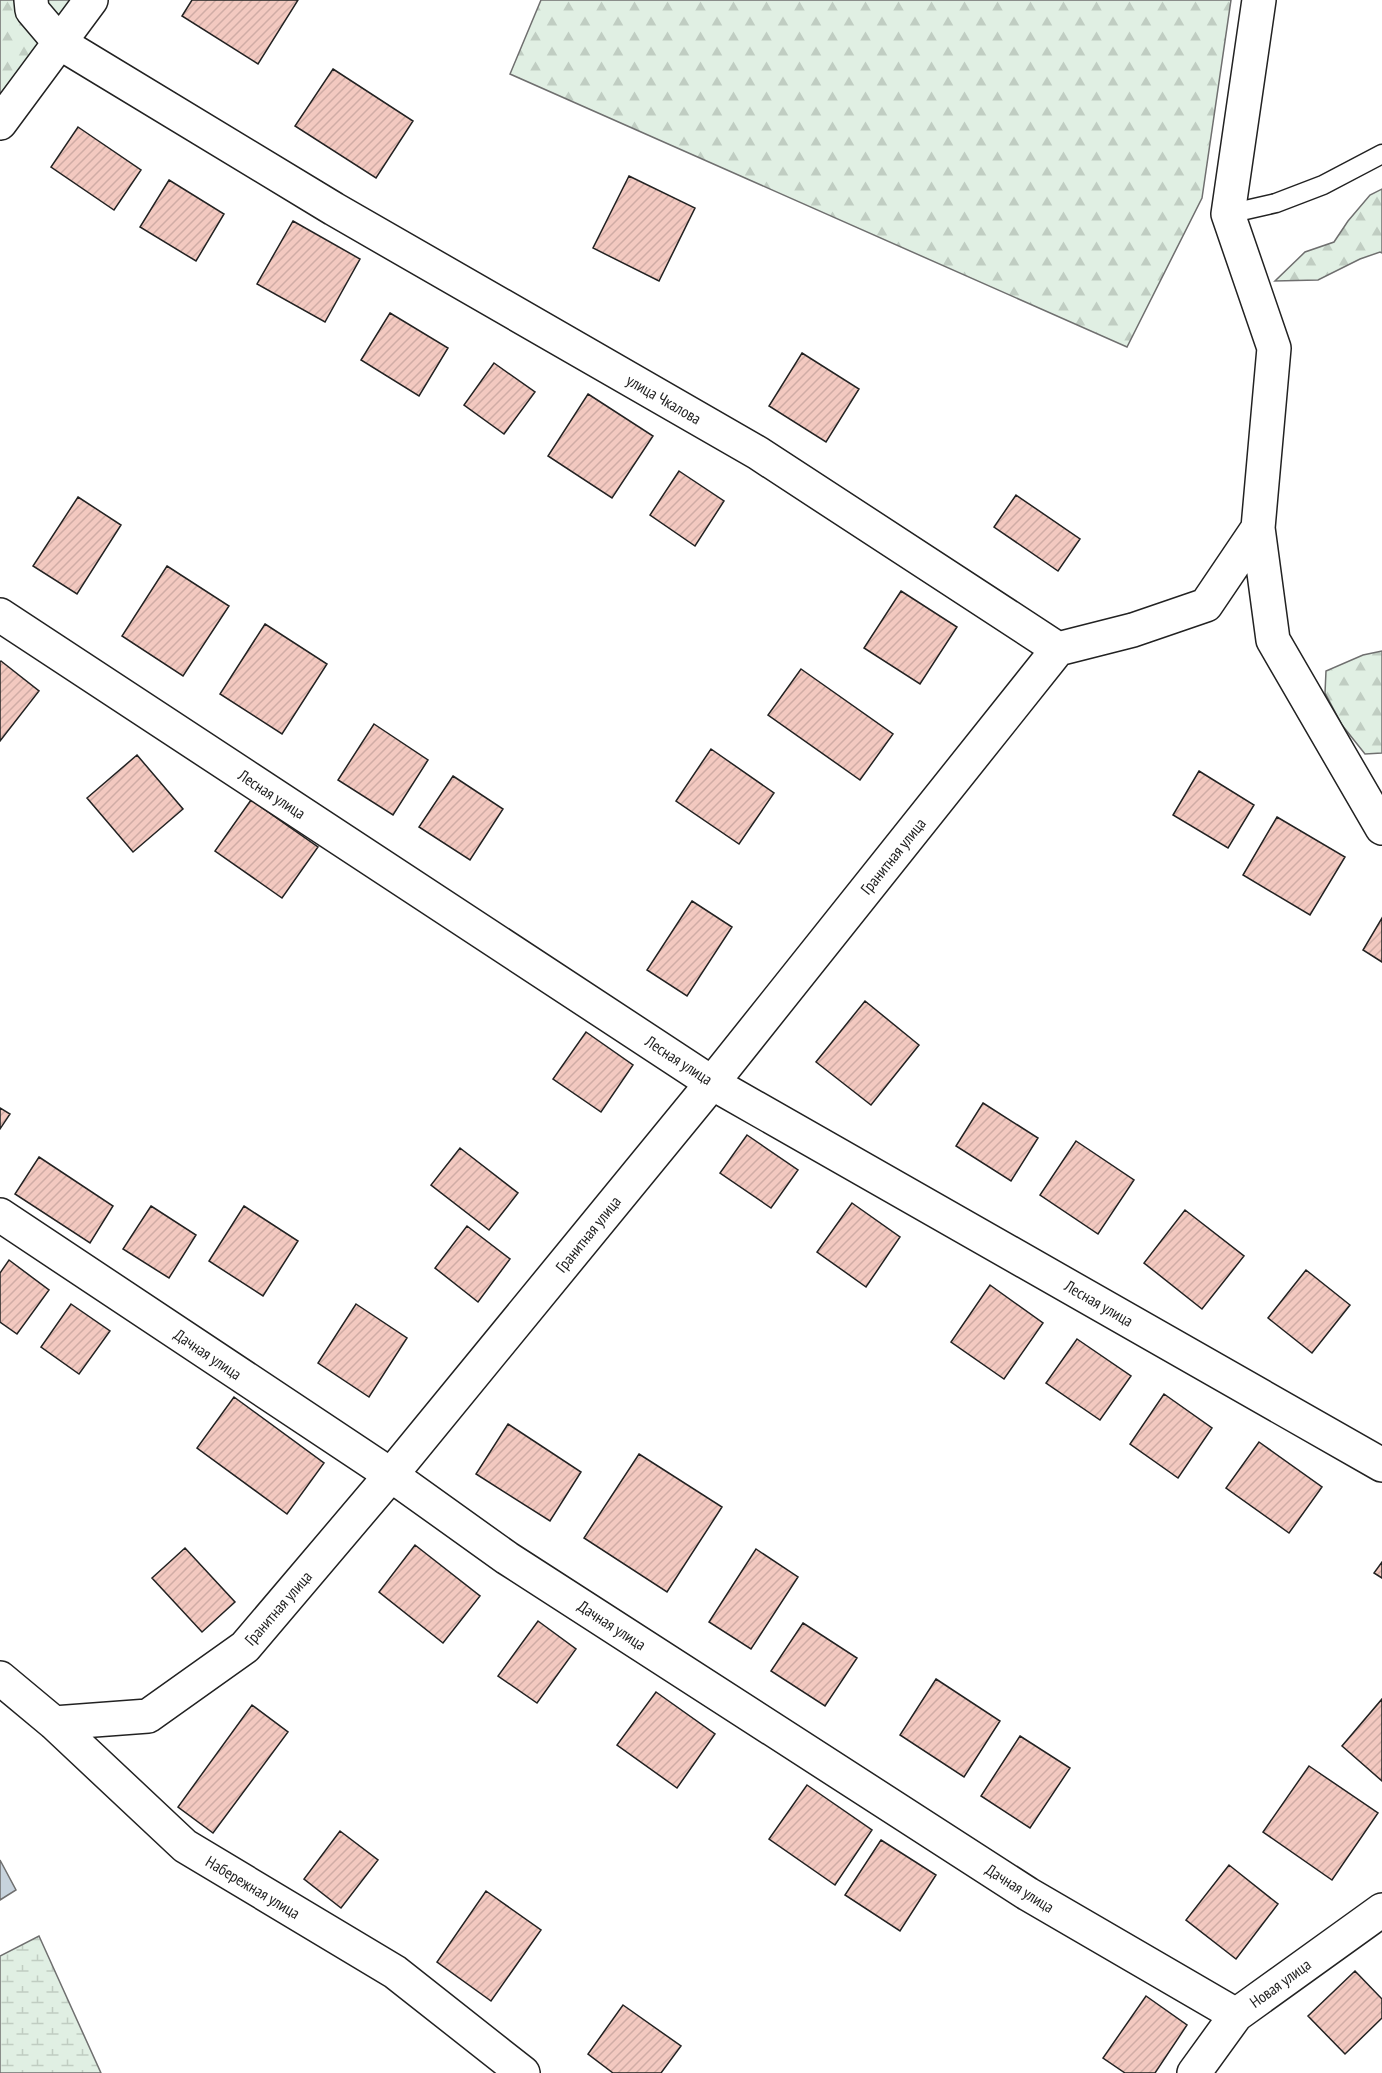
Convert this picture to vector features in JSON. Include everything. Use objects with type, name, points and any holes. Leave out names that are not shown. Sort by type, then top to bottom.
[{"type":"street","name":"улица Чкалова","points":[[31,0],[33,10],[60,43],[260,164],[758,453],[1058,649]]},
{"type":"street","points":[[0,123],[91,0]]},
{"type":"street","points":[[1259,0],[1228,214],[1274,348],[1258,528],[1273,640],[1382,828]]},
{"type":"street","points":[[1058,649],[1133,630],[1206,605],[1258,528]]},
{"type":"street","name":"Лесная улица","points":[[0,615],[712,1083],[1382,1465]]},
{"type":"street","name":"Гранитная улица","points":[[54,1723],[148,1716],[245,1647],[391,1475],[712,1083],[1058,649]]},
{"type":"street","name":"Дачная улица","points":[[0,1215],[391,1475],[507,1557],[1028,1894],[1236,2015]]},
{"type":"street","name":"Набережная улица","points":[[0,1678],[54,1723],[185,1846],[395,1972],[523,2073]]},
{"type":"street","name":"Новая улица","points":[[1194,2073],[1236,2015],[1382,1910]]},
{"type":"lane","points":[[1228,214],[1276,203],[1323,185],[1382,154]]},
{"type":"green space","points":[[0,0],[76,0],[0,94]]},
{"type":"green space","points":[[541,0],[1231,0],[1202,198],[1127,347],[510,74]]},
{"type":"green space","points":[[1382,189],[1382,253],[1360,259],[1318,280],[1275,281],[1305,252],[1334,242],[1370,195]]},
{"type":"green space","points":[[1382,651],[1382,753],[1365,754],[1342,725],[1325,693],[1326,671],[1363,655]]},
{"type":"green space","points":[[39,1936],[101,2073],[0,2073],[0,1956]]},
{"type":"shaded area","points":[[0,1860],[16,1890],[0,1900]]},
{"type":"building","points":[[192,0],[298,0],[258,64],[182,16]]},
{"type":"building","points":[[333,69],[413,121],[376,178],[295,126]]},
{"type":"building","points":[[78,127],[141,170],[114,210],[51,167]]},
{"type":"building","points":[[629,176],[695,208],[659,281],[593,248]]},
{"type":"building","points":[[169,180],[224,214],[196,261],[140,227]]},
{"type":"building","points":[[293,221],[360,259],[325,322],[257,284]]},
{"type":"building","points":[[390,313],[448,348],[419,396],[361,360]]},
{"type":"building","points":[[802,353],[859,389],[826,442],[769,406]]},
{"type":"building","points":[[494,363],[535,392],[504,434],[464,405]]},
{"type":"building","points":[[588,394],[653,436],[612,498],[548,456]]},
{"type":"building","points":[[679,471],[724,501],[695,546],[650,515]]},
{"type":"building","points":[[1016,495],[1080,539],[1058,571],[994,527]]},
{"type":"building","points":[[78,497],[121,525],[77,594],[33,566]]},
{"type":"building","points":[[167,566],[229,606],[183,676],[122,636]]},
{"type":"building","points":[[901,591],[957,627],[920,684],[864,648]]},
{"type":"building","points":[[265,624],[327,664],[282,734],[220,694]]},
{"type":"building","points":[[0,662],[39,691],[0,741]]},
{"type":"building","points":[[801,669],[893,734],[860,780],[768,715]]},
{"type":"building","points":[[374,724],[428,760],[393,815],[338,780]]},
{"type":"building","points":[[711,749],[774,793],[739,844],[676,801]]},
{"type":"building","points":[[137,755],[183,809],[133,852],[87,798]]},
{"type":"building","points":[[1199,771],[1254,805],[1228,848],[1173,815]]},
{"type":"building","points":[[453,776],[503,809],[470,860],[419,827]]},
{"type":"building","points":[[251,800],[318,847],[282,898],[215,851]]},
{"type":"building","points":[[1277,817],[1345,857],[1310,915],[1243,875]]},
{"type":"building","points":[[692,901],[732,927],[687,996],[647,970]]},
{"type":"building","points":[[1382,918],[1382,962],[1363,950]]},
{"type":"building","points":[[865,1001],[919,1045],[871,1105],[816,1062]]},
{"type":"building","points":[[586,1032],[633,1065],[601,1112],[553,1079]]},
{"type":"building","points":[[983,1103],[1038,1138],[1011,1181],[956,1146]]},
{"type":"building","points":[[0,1108],[10,1114],[0,1129]]},
{"type":"building","points":[[747,1135],[798,1170],[771,1208],[720,1173]]},
{"type":"building","points":[[1076,1141],[1134,1180],[1098,1234],[1040,1195]]},
{"type":"building","points":[[460,1148],[518,1193],[489,1230],[431,1185]]},
{"type":"building","points":[[39,1157],[113,1206],[90,1243],[15,1194]]},
{"type":"building","points":[[852,1203],[900,1237],[866,1287],[817,1252]]},
{"type":"building","points":[[151,1206],[196,1235],[169,1278],[123,1249]]},
{"type":"building","points":[[244,1206],[298,1241],[263,1296],[209,1261]]},
{"type":"building","points":[[1185,1210],[1244,1256],[1202,1309],[1144,1263]]},
{"type":"building","points":[[467,1226],[510,1259],[478,1302],[435,1268]]},
{"type":"building","points":[[9,1260],[49,1290],[17,1334],[0,1322],[0,1273]]},
{"type":"building","points":[[1306,1270],[1350,1305],[1312,1353],[1268,1318]]},
{"type":"building","points":[[990,1285],[1043,1323],[1004,1379],[951,1342]]},
{"type":"building","points":[[71,1304],[110,1331],[79,1374],[41,1347]]},
{"type":"building","points":[[356,1304],[407,1338],[369,1397],[318,1363]]},
{"type":"building","points":[[1077,1339],[1131,1376],[1100,1420],[1046,1383]]},
{"type":"building","points":[[1164,1394],[1212,1428],[1178,1478],[1130,1444]]},
{"type":"building","points":[[234,1397],[324,1463],[287,1514],[197,1448]]},
{"type":"building","points":[[508,1424],[581,1472],[550,1521],[476,1474]]},
{"type":"building","points":[[1259,1442],[1322,1487],[1289,1533],[1226,1488]]},
{"type":"building","points":[[639,1454],[722,1507],[667,1592],[584,1538]]},
{"type":"building","points":[[415,1545],[480,1596],[443,1643],[379,1592]]},
{"type":"building","points":[[185,1548],[235,1602],[202,1632],[152,1578]]},
{"type":"building","points":[[756,1549],[798,1577],[751,1649],[709,1622]]},
{"type":"building","points":[[1382,1562],[1382,1578],[1374,1573]]},
{"type":"building","points":[[538,1621],[576,1649],[537,1703],[498,1676]]},
{"type":"building","points":[[803,1623],[857,1658],[825,1706],[771,1671]]},
{"type":"building","points":[[936,1679],[1000,1721],[964,1777],[900,1735]]},
{"type":"building","points":[[656,1692],[715,1734],[677,1788],[617,1745]]},
{"type":"building","points":[[1382,1699],[1382,1781],[1342,1746]]},
{"type":"building","points":[[252,1705],[288,1732],[213,1833],[178,1807]]},
{"type":"building","points":[[1020,1736],[1070,1768],[1030,1828],[981,1796]]},
{"type":"building","points":[[1309,1766],[1378,1813],[1332,1880],[1263,1832]]},
{"type":"building","points":[[807,1785],[872,1830],[835,1885],[769,1839]]},
{"type":"building","points":[[340,1831],[378,1860],[341,1908],[304,1879]]},
{"type":"building","points":[[881,1840],[936,1875],[900,1931],[845,1895]]},
{"type":"building","points":[[1229,1865],[1278,1904],[1236,1959],[1186,1920]]},
{"type":"building","points":[[486,1891],[541,1930],[491,2001],[437,1962]]},
{"type":"building","points":[[1355,1971],[1382,1999],[1382,2018],[1345,2054],[1308,2016]]},
{"type":"building","points":[[1146,1996],[1187,2025],[1155,2073],[1125,2073],[1103,2058]]},
{"type":"building","points":[[623,2005],[681,2046],[661,2073],[613,2073],[588,2054]]}]
